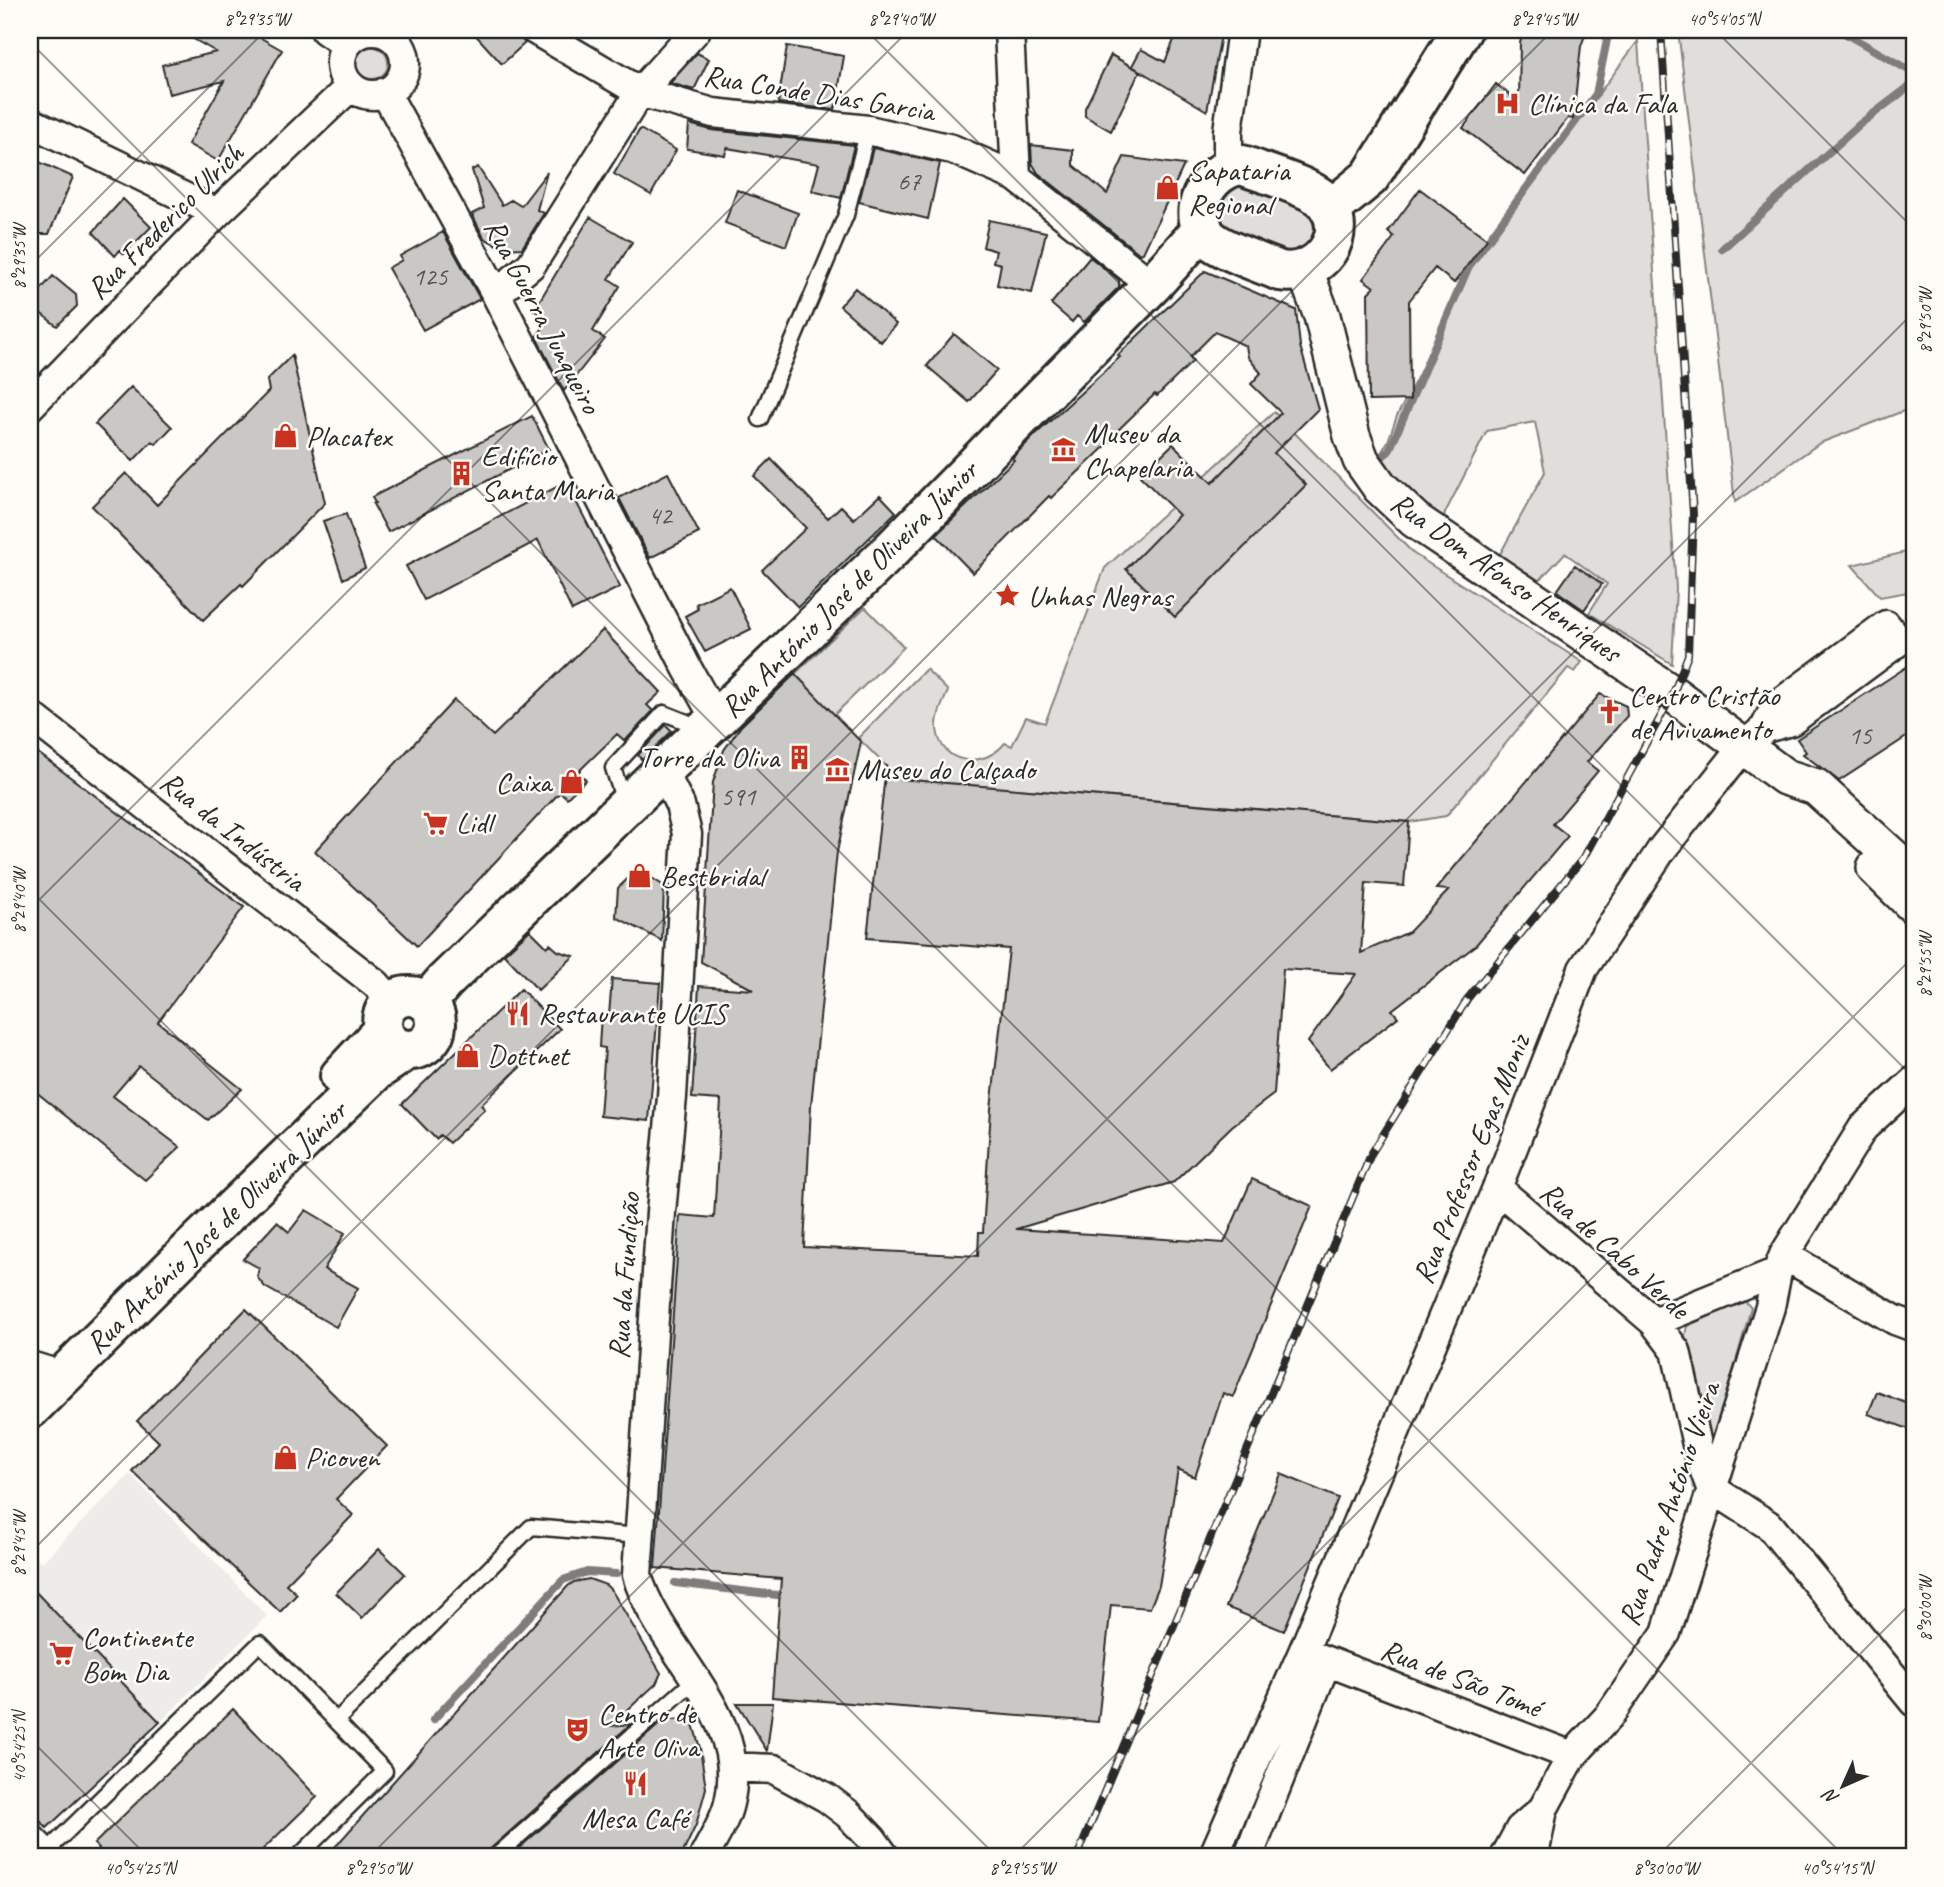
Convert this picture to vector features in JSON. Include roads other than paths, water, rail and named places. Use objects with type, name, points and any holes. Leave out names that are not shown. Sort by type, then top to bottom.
[{"type":"main road","points":[[1330,210],[1370,177],[1462,30]]},
{"type":"main road","points":[[1242,165],[1314,192],[1325,201],[1330,210],[1334,225],[1332,242],[1321,261],[1305,271],[1292,274],[1214,242],[1203,228],[1199,210],[1206,184],[1228,168],[1242,165]]},
{"type":"main road","name":"Rua António José de Oliveira Júnior","points":[[30,1409],[40,1372],[376,1072],[402,1021],[876,565],[1152,285],[1203,228]]},
{"type":"street","name":"Rua Conde Dias Garcia","points":[[535,30],[640,92],[713,113],[868,130],[952,149],[1016,177],[1152,285]]},
{"type":"street","points":[[496,294],[531,265],[640,92],[696,30]]},
{"type":"street","points":[[1009,30],[1016,177]]},
{"type":"street","points":[[1228,168],[1228,131],[1242,30]]},
{"type":"street","points":[[369,31],[388,32],[401,46],[405,64],[400,81],[385,92],[368,94],[351,86],[342,71],[336,37],[352,38],[369,31]]},
{"type":"street","name":"Rua Frederico Ulrich","points":[[30,406],[217,213],[351,86]]},
{"type":"street","name":"Rua Guerra Junqueiro","points":[[385,92],[496,294],[687,668],[711,725]]},
{"type":"street","points":[[30,122],[217,213]]},
{"type":"street","name":"Rua Dom Afonso Henriques","points":[[1305,271],[1322,316],[1352,436],[1361,460],[1380,487],[1415,520],[1673,694],[1755,737],[1802,803],[1914,906]]},
{"type":"street","name":"Rua da Indústria","points":[[30,715],[376,984],[402,1021]]},
{"type":"street","name":"Rua Professor Egas Moniz","points":[[1248,1857],[1315,1657],[1583,969],[1662,849],[1755,737]]},
{"type":"street","name":"Rua da Fundição","points":[[663,771],[680,805],[687,834],[672,1097],[661,1212],[637,1575],[643,1597],[721,1724],[733,1766]]},
{"type":"street","name":"Rua Dom Afonso Henriques","points":[[1785,776],[1816,787],[1914,876]]},
{"type":"street","name":"Rua Padre António Vieira","points":[[1530,1857],[1536,1845],[1543,1809],[1572,1756],[1609,1716],[1666,1633],[1770,1307],[1781,1263],[1863,1128],[1914,1080]]},
{"type":"street","name":"Rua de Cabo Verde","points":[[1497,1188],[1654,1322],[1676,1351],[1700,1458],[1711,1488]]},
{"type":"street","points":[[1654,1322],[1781,1263],[1914,1327]]},
{"type":"street","points":[[1711,1488],[1770,1526],[1914,1702]]},
{"type":"street","name":"Rua Professor Egas Moniz","points":[[1213,1857],[1315,1657]]},
{"type":"street","name":"Rua de São Tomé","points":[[1315,1657],[1572,1756]]},
{"type":"street","points":[[704,1857],[729,1805],[733,1766],[774,1769],[827,1798],[848,1814],[885,1857]]},
{"type":"street","name":"Rua Padre António Vieira","points":[[1505,1857],[1520,1829],[1543,1809]]},
{"type":"lane","points":[[760,419],[846,215],[868,130]]},
{"type":"lane","points":[[626,807],[613,768],[664,713],[711,725]]},
{"type":"lane","points":[[336,1721],[531,1527],[640,1536]]},
{"type":"lane","points":[[41,1849],[260,1643],[385,1771],[298,1857]]},
{"type":"lane","points":[[495,1857],[695,1679]]},
{"type":"waterway","points":[[1380,458],[1389,451],[1469,266],[1596,94],[1609,30]]},
{"type":"waterway","points":[[1839,30],[1914,73]]},
{"type":"waterway","points":[[1722,249],[1860,124],[1914,83]]},
{"type":"waterway","points":[[433,1720],[563,1580],[587,1572],[616,1574]]},
{"type":"waterway","points":[[675,1583],[785,1596]]},
{"type":"railway","points":[[1077,1857],[1371,1154],[1468,998],[1584,857],[1673,694],[1688,655],[1693,514],[1661,30]]},
{"type":"place","name":"Clínica da Fala","points":[[1508,103]]},
{"type":"place","name":"Sapataria Regional","points":[[1168,187]]},
{"type":"place","name":"Placatex","points":[[286,436]]},
{"type":"place","name":"Museu da Chapelaria","points":[[1064,450]]},
{"type":"place","name":"Edifício Santa Maria","points":[[461,473]]},
{"type":"place","name":"Unhas Negras","points":[[1008,596]]},
{"type":"place","name":"Centro Cristão de Avivamento","points":[[1609,712]]},
{"type":"place","name":"Torre da Oliva","points":[[799,757]]},
{"type":"place","name":"Museu do Calçado","points":[[837,769]]},
{"type":"place","name":"Caixa","points":[[571,782]]},
{"type":"place","name":"Lidl","points":[[436,823]]},
{"type":"place","name":"Bestbridal","points":[[640,876]]},
{"type":"place","name":"Restaurante UCIS","points":[[518,1013]]},
{"type":"place","name":"Dottnet","points":[[467,1055]]},
{"type":"place","name":"Picoven","points":[[285,1457]]},
{"type":"place","name":"Continente Bom Dia","points":[[62,1654]]},
{"type":"place","name":"Centro de Arte Oliva","points":[[578,1730]]},
{"type":"place","name":"Mesa Café","points":[[635,1783]]}]
